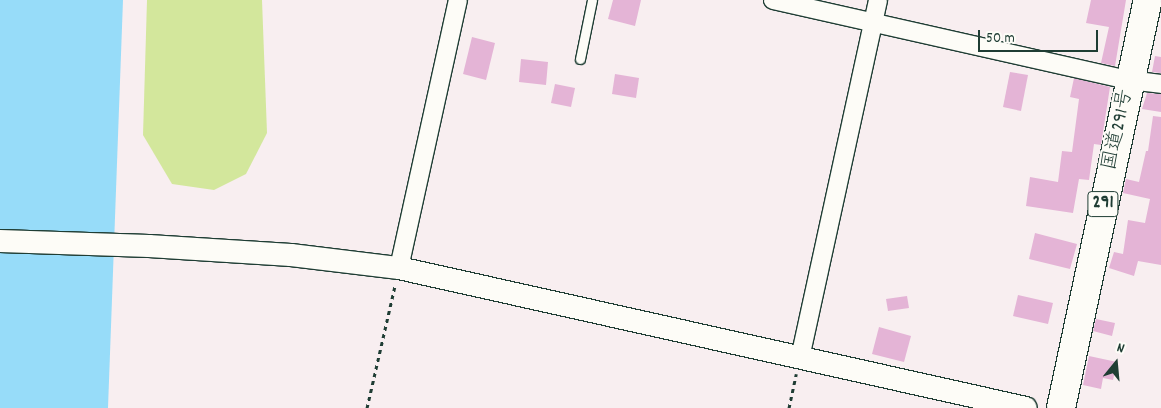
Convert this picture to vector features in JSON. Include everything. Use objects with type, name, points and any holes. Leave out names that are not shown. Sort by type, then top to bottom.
[{"type":"highway","name":"国道291号","points":[[1061,408],[1129,80],[1148,0]]},
{"type":"street","points":[[399,268],[458,0]]},
{"type":"street","points":[[773,0],[1129,80],[1161,84]]},
{"type":"street","points":[[800,358],[878,0]]},
{"type":"street","points":[[0,242],[149,246],[291,255],[399,268],[1026,408]]},
{"type":"lane","points":[[580,59],[592,0]]},
{"type":"path","points":[[367,408],[399,268]]},
{"type":"path","points":[[789,408],[800,358]]},
{"type":"green space","points":[[147,0],[262,0],[267,133],[246,174],[214,190],[172,184],[143,135]]},
{"type":"water","points":[[0,0],[123,0],[108,408],[0,408]]},
{"type":"building","points":[[613,0],[641,0],[635,26],[608,19]]},
{"type":"building","points":[[1091,0],[1126,0],[1115,66],[1101,63],[1109,27],[1086,23]]},
{"type":"building","points":[[472,37],[495,43],[486,80],[463,74]]},
{"type":"building","points":[[1155,56],[1161,57],[1161,73],[1152,72]]},
{"type":"building","points":[[521,59],[548,62],[546,85],[519,82]]},
{"type":"building","points":[[1010,72],[1028,75],[1021,111],[1003,107]]},
{"type":"building","points":[[615,74],[639,78],[636,98],[612,94]]},
{"type":"building","points":[[1074,78],[1110,87],[1101,145],[1094,144],[1089,180],[1079,179],[1073,213],[1026,206],[1030,177],[1058,182],[1062,151],[1072,152],[1079,99],[1070,97]]},
{"type":"building","points":[[555,84],[575,88],[571,107],[551,103]]},
{"type":"building","points":[[1147,93],[1161,94],[1161,112],[1142,109]]},
{"type":"building","points":[[1153,116],[1161,117],[1161,265],[1138,261],[1134,276],[1109,268],[1114,252],[1123,254],[1128,220],[1145,223],[1150,199],[1123,193],[1126,179],[1139,182],[1146,151],[1148,151]]},
{"type":"building","points":[[1035,233],[1077,244],[1070,269],[1029,259]]},
{"type":"building","points":[[1018,295],[1053,303],[1048,324],[1013,316]]},
{"type":"building","points":[[907,296],[909,308],[888,311],[886,299]]},
{"type":"building","points":[[1096,319],[1115,323],[1112,336],[1093,331]]},
{"type":"building","points":[[879,327],[911,336],[904,362],[872,354]]},
{"type":"building","points":[[1089,356],[1117,362],[1113,380],[1103,378],[1101,389],[1083,385]]}]
